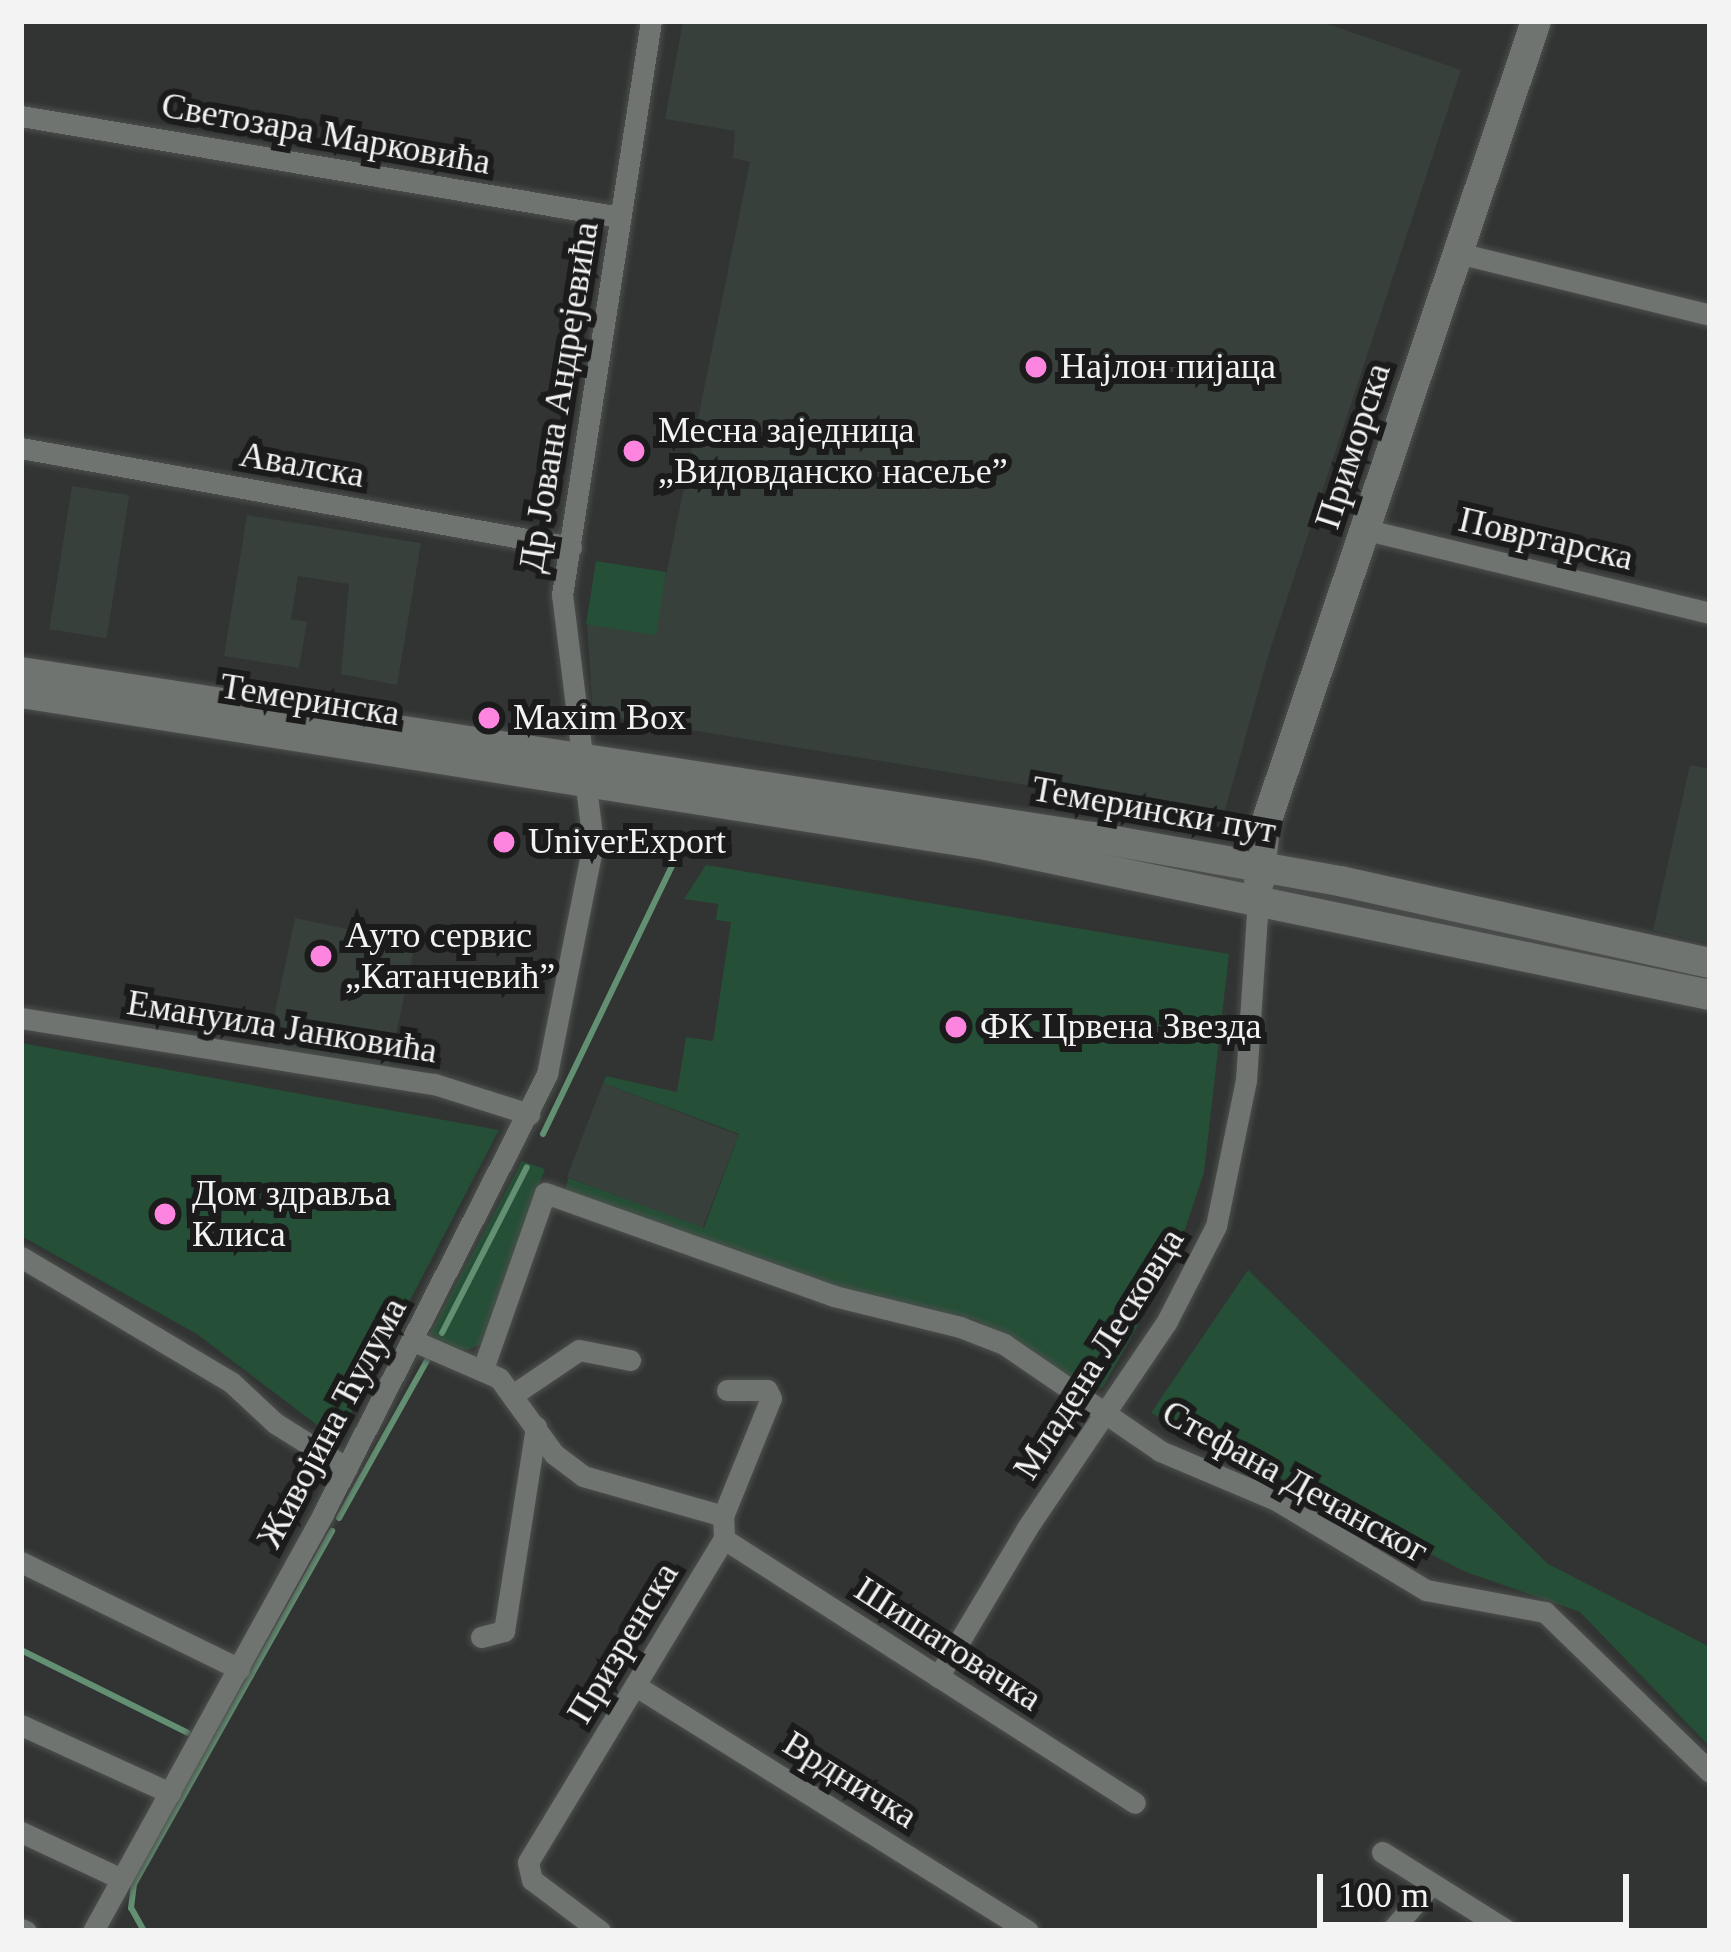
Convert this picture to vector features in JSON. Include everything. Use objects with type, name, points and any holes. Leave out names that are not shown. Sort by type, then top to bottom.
[{"type":"main road","name":"Приморска","points":[[1259,882],[1265,826],[1536,21]]},
{"type":"main road","name":"Темеринска","points":[[21,672],[584,771]]},
{"type":"main road","name":"Темеринска","points":[[21,693],[584,771]]},
{"type":"main road","name":"Темерински пут","points":[[584,771],[1259,882],[1710,963]]},
{"type":"main road","name":"Темерински пут","points":[[1259,882],[1710,995]]},
{"type":"street","name":"Др Јована Андрејевића","points":[[584,771],[562,632],[651,21]]},
{"type":"street","name":"Светозара Марковића","points":[[21,116],[620,217]]},
{"type":"street","points":[[1458,253],[1710,315]]},
{"type":"street","name":"Авалска","points":[[21,448],[572,547]]},
{"type":"street","name":"Повртарска","points":[[1367,530],[1710,613]]},
{"type":"street","name":"Живојина Ћулума","points":[[93,1931],[347,1468],[530,1114],[551,1058],[591,871],[584,771]]},
{"type":"street","name":"Младена Лесковца","points":[[938,1677],[1004,1562],[1108,1412],[1198,1267],[1230,1180],[1246,1080],[1259,882]]},
{"type":"street","name":"Емануила Јанковића","points":[[21,1018],[434,1084],[530,1114]]},
{"type":"street","name":"Стефана Дечанског","points":[[484,1366],[545,1193],[834,1296],[982,1335],[1108,1412],[1160,1451],[1276,1500],[1426,1590],[1545,1612],[1710,1772]]},
{"type":"street","points":[[21,1257],[231,1382],[275,1423],[347,1468]]},
{"type":"street","points":[[413,1341],[484,1366],[514,1394],[554,1454],[599,1484],[723,1516]]},
{"type":"street","points":[[514,1394],[579,1350],[630,1360]]},
{"type":"street","name":"Призренска","points":[[599,1931],[532,1880],[528,1862],[724,1539],[723,1516],[771,1399],[767,1390],[727,1390]]},
{"type":"street","points":[[481,1637],[504,1630],[536,1426]]},
{"type":"street","name":"Шишатовачка","points":[[724,1539],[1135,1804]]},
{"type":"street","points":[[21,1562],[239,1669]]},
{"type":"street","name":"Врдничка","points":[[636,1686],[1028,1931]]},
{"type":"street","points":[[21,1725],[170,1793]]},
{"type":"street","points":[[21,1832],[122,1879]]},
{"type":"street","points":[[1382,1852],[1497,1928]]},
{"type":"street","points":[[1391,1931],[1431,1885]]},
{"type":"shaded area","name":"Најлон пијаца","points":[[683,21],[1319,21],[1461,70],[1270,650],[1223,817],[593,714],[587,624],[655,630],[750,162],[733,158],[735,131],[665,119]]},
{"type":"shaded area","points":[[72,486],[129,495],[107,638],[49,629]]},
{"type":"shaded area","points":[[247,515],[421,543],[397,685],[341,674],[349,584],[298,576],[291,619],[307,622],[299,668],[224,656]]},
{"type":"shaded area","points":[[1690,765],[1710,769],[1710,943],[1653,930]]},
{"type":"shaded area","points":[[295,918],[415,944],[388,1074],[267,1048]]},
{"type":"shaded area","points":[[603,1083],[738,1135],[702,1229],[567,1177]]},
{"type":"green space","points":[[596,561],[666,572],[656,635],[586,624]]},
{"type":"green space","points":[[706,865],[1229,954],[1204,1172],[1175,1259],[1103,1387],[1090,1389],[976,1320],[830,1285],[566,1190],[568,1178],[704,1228],[739,1134],[603,1083],[606,1076],[677,1092],[686,1037],[713,1041],[731,922],[716,920],[718,904],[684,899]]},
{"type":"green space","points":[[21,1043],[499,1130],[337,1440],[197,1334],[21,1236]]},
{"type":"green space","points":[[522,1161],[545,1169],[481,1344],[465,1351],[428,1337]]},
{"type":"green space","points":[[1248,1270],[1548,1564],[1710,1647],[1710,1747],[1580,1612],[1466,1572],[1151,1413]]},
{"type":"waterway","points":[[543,1134],[675,860]]},
{"type":"waterway","points":[[442,1333],[527,1167]]},
{"type":"waterway","points":[[339,1518],[429,1357]]},
{"type":"waterway","points":[[144,1931],[131,1908],[134,1884],[332,1531]]},
{"type":"waterway","points":[[21,1650],[188,1733]]},
{"type":"place","name":"Најлон пијаца","points":[[1036,367]]},
{"type":"place","name":"Месна заједница „Видовданско насеље”","points":[[634,451]]},
{"type":"place","name":"Maxim Box","points":[[489,718]]},
{"type":"place","name":"UniverExport","points":[[504,842]]},
{"type":"place","name":"Ауто сервис „Катанчевић”","points":[[321,956]]},
{"type":"place","name":"ФК Црвена Звезда","points":[[956,1027]]},
{"type":"place","name":"Дом здравља Клиса","points":[[165,1214]]}]
